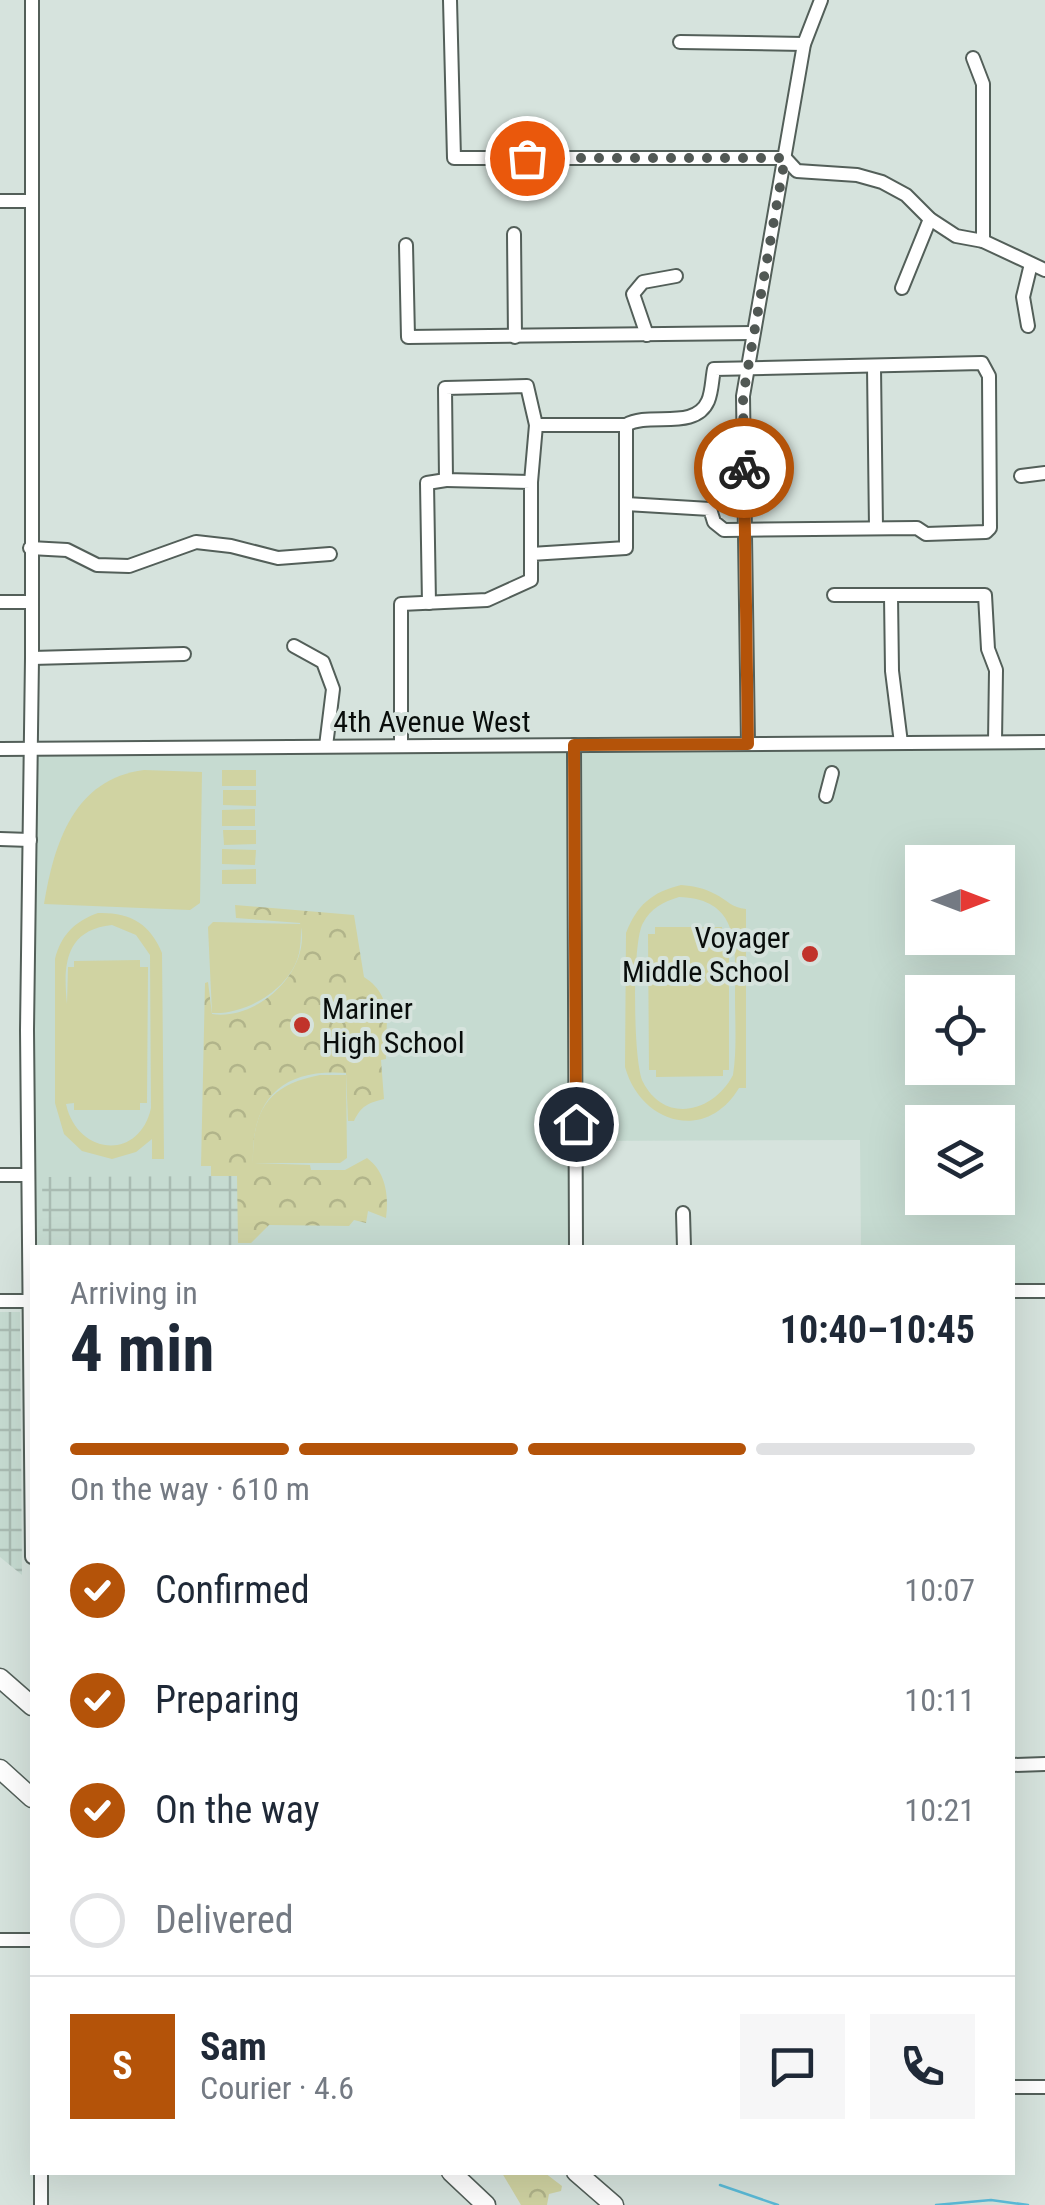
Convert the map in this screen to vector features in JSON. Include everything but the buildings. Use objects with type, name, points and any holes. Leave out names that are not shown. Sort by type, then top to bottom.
[{"type":"highway","points":[[0,1678],[30,1704]]},
{"type":"highway","points":[[0,1771],[30,1796]]},
{"type":"highway","points":[[453,2175],[486,2205]]},
{"type":"highway","points":[[579,2175],[614,2205]]},
{"type":"street","points":[[30,1258],[32,0]]},
{"type":"street","points":[[450,0],[454,158],[785,158],[797,172],[857,176],[882,182],[906,194],[930,219],[956,236],[983,241],[1045,270]]},
{"type":"street","points":[[748,744],[743,396],[804,44],[821,0]]},
{"type":"street","points":[[680,42],[804,44]]},
{"type":"street","points":[[973,58],[983,84],[983,241]]},
{"type":"street","points":[[0,201],[30,200]]},
{"type":"street","points":[[902,288],[930,219]]},
{"type":"street","points":[[514,234],[515,337]]},
{"type":"street","points":[[406,245],[408,337],[753,333]]},
{"type":"street","points":[[1028,326],[1023,297],[1031,264]]},
{"type":"street","points":[[646,335],[633,294],[642,282],[676,276]]},
{"type":"street","points":[[536,425],[626,426],[636,420],[684,418],[707,404],[714,369],[982,364],[989,376],[990,528],[978,534],[926,534],[917,528],[724,530],[714,522],[710,509],[626,504]]},
{"type":"street","points":[[874,367],[876,528]]},
{"type":"street","points":[[401,746],[401,604],[487,600],[532,580],[531,482],[536,425],[527,386],[446,388],[446,480]]},
{"type":"street","points":[[532,554],[626,548],[626,426]]},
{"type":"street","points":[[1021,476],[1045,473]]},
{"type":"street","points":[[430,603],[427,483],[531,482]]},
{"type":"street","points":[[30,548],[66,550],[97,564],[129,566],[196,542],[278,558],[330,554]]},
{"type":"street","points":[[834,595],[985,595],[988,648],[996,670],[995,742]]},
{"type":"street","points":[[891,596],[892,671],[901,743]]},
{"type":"street","points":[[0,602],[31,602]]},
{"type":"street","points":[[294,646],[323,662],[333,689],[326,746]]},
{"type":"street","points":[[32,658],[184,654]]},
{"type":"street","name":"4th Avenue West","points":[[0,749],[1045,742]]},
{"type":"street","points":[[574,745],[576,1245]]},
{"type":"street","points":[[826,796],[832,773]]},
{"type":"street","points":[[0,840],[30,840]]},
{"type":"street","points":[[0,1174],[28,1175]]},
{"type":"street","points":[[683,1212],[684,1245]]},
{"type":"street","points":[[1015,1291],[1045,1291]]},
{"type":"street","points":[[0,1301],[30,1300]]},
{"type":"street","points":[[1015,1764],[1045,1764]]},
{"type":"street","points":[[0,1940],[30,1940]]},
{"type":"street","points":[[1015,2087],[1045,2088]]},
{"type":"street","points":[[41,2175],[41,2205]]},
{"type":"shaded area","name":"Mariner High School","points":[[1045,742],[1045,1291],[1015,1291],[1015,1245],[861,1245],[860,1140],[577,1141],[576,1245],[32,1245],[31,749]]},
{"type":"shaded area","points":[[238,1176],[238,1245],[43,1245],[42,1177]]},
{"type":"shaded area","points":[[0,1312],[20,1312],[22,1575],[0,1557]]},
{"type":"green space","points":[[144,770],[202,772],[200,903],[190,910],[44,904],[62,837],[84,800],[120,776]]},
{"type":"green space","points":[[222,770],[256,770],[256,786],[222,786]]},
{"type":"green space","points":[[223,790],[256,790],[256,806],[223,805]]},
{"type":"green space","points":[[255,809],[255,826],[222,826],[222,810]]},
{"type":"green space","points":[[223,830],[256,830],[256,844],[224,845]]},
{"type":"green space","points":[[222,849],[256,850],[255,865],[222,864]]},
{"type":"green space","points":[[256,869],[256,884],[222,884],[222,870]]},
{"type":"green space","points":[[671,888],[699,888],[746,909],[746,1088],[739,1088],[710,1116],[693,1121],[676,1120],[645,1102],[625,1067],[626,933],[647,901]],"holes":[[[679,897],[699,900],[724,917],[734,945],[733,1075],[725,1088],[702,1105],[676,1108],[652,1096],[640,1070],[636,1028],[639,934],[643,923],[663,903]]]},
{"type":"green space","points":[[235,905],[354,915],[364,977],[380,993],[386,1012],[386,1059],[381,1060],[384,1099],[366,1106],[354,1121],[348,1121],[346,1073],[304,1076],[287,1083],[264,1106],[254,1141],[253,1163],[345,1170],[367,1158],[385,1185],[386,1218],[368,1211],[366,1223],[354,1220],[349,1226],[269,1225],[251,1243],[238,1243],[237,1176],[211,1176],[211,1166],[201,1166],[205,983],[208,982],[212,1014],[247,1009],[264,1000],[290,974],[302,940],[300,923],[236,918]]},
{"type":"green space","points":[[109,913],[137,921],[151,934],[162,953],[164,1159],[152,1159],[152,1139],[136,1152],[112,1159],[82,1151],[64,1134],[55,1103],[55,959],[65,936],[90,916]],"holes":[[[112,925],[136,935],[150,955],[151,1108],[134,1137],[122,1144],[108,1145],[82,1134],[66,1104],[74,1103],[74,1110],[140,1110],[140,1103],[147,1103],[148,967],[140,967],[140,960],[74,961],[74,967],[68,967],[67,1004],[67,963],[76,942],[96,928]]]},
{"type":"green space","points":[[213,922],[301,924],[300,949],[293,969],[264,998],[238,1010],[212,1013],[208,927]]},
{"type":"green space","points":[[655,927],[722,927],[722,934],[729,934],[729,1070],[723,1070],[723,1076],[656,1077],[656,1070],[649,1070],[648,934],[655,934]]},
{"type":"green space","points":[[320,1075],[346,1075],[347,1158],[340,1163],[253,1163],[256,1128],[267,1103],[287,1086]]},
{"type":"green space","points":[[503,2175],[548,2175],[562,2186],[561,2191],[549,2194],[547,2205],[521,2205]]},
{"type":"waterway","points":[[720,2185],[778,2205]]},
{"type":"waterway","points":[[936,2205],[991,2200],[1028,2205]]},
{"type":"way so far","points":[[527,158],[785,158],[743,396],[744,468]]},
{"type":"place","name":"Voyager Middle School","points":[[810,954]]},
{"type":"place","name":"Mariner High School","points":[[302,1025]]},
{"type":"route","points":[[576,1124],[574,745],[748,744],[744,468]]}]
